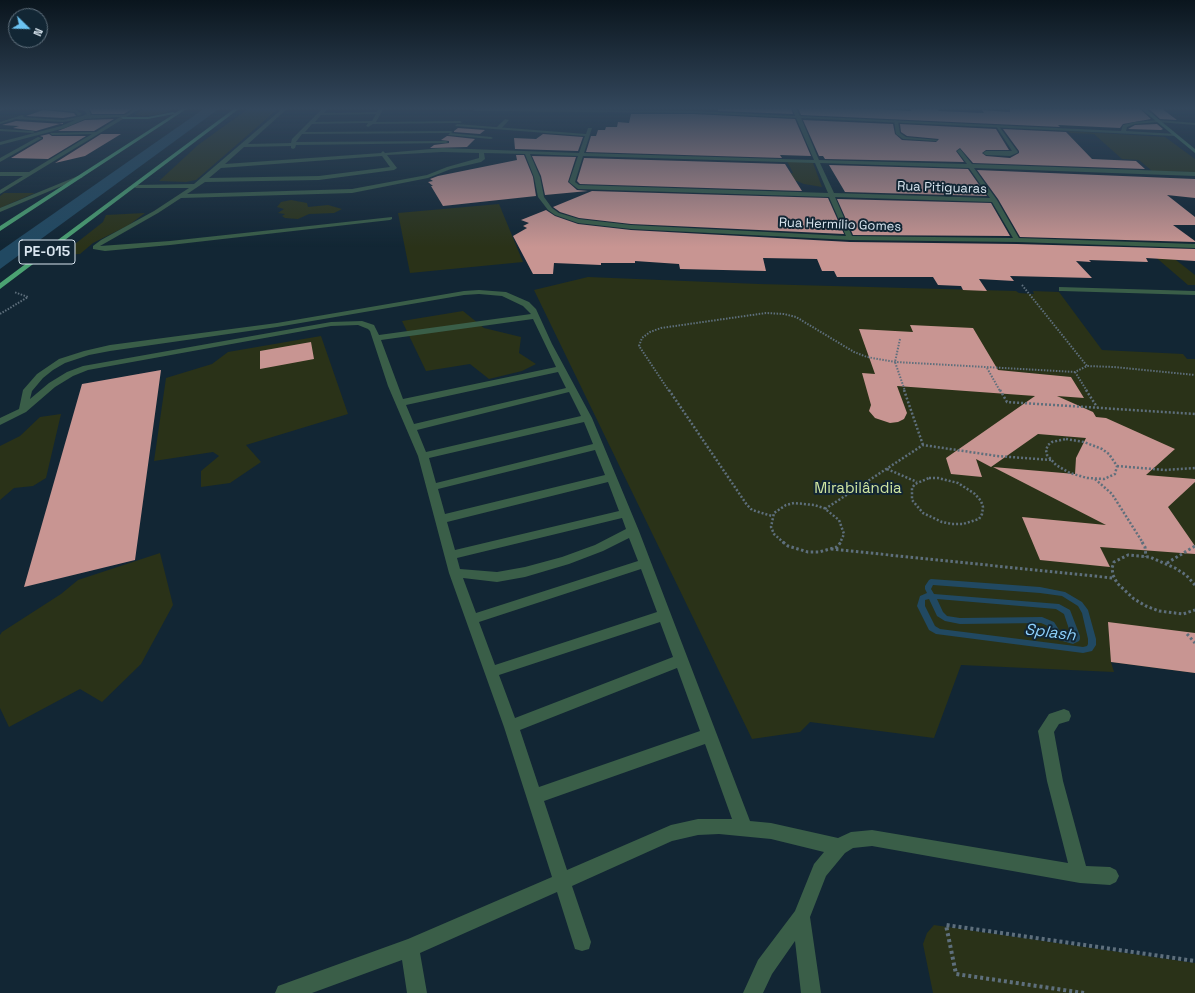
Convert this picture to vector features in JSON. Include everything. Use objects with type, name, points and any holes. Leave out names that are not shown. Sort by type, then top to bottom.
[{"type":"highway","name":"PE-015","points":[[0,230],[115,154]]},
{"type":"highway","name":"PE-015","points":[[0,287],[177,154]]},
{"type":"street","points":[[0,160],[10,154]]},
{"type":"street","points":[[0,192],[62,154]]},
{"type":"street","points":[[234,154],[204,180],[182,196],[95,248],[105,249],[178,242],[390,218]]},
{"type":"street","points":[[294,154],[294,160]]},
{"type":"street","points":[[221,166],[294,160],[323,154]]},
{"type":"street","points":[[204,180],[319,178],[394,168],[384,154]]},
{"type":"street","points":[[182,196],[352,191],[428,176],[449,168],[482,160],[481,154]]},
{"type":"street","name":"Rua Hermílio Gomes","points":[[528,154],[537,177],[541,197],[553,212],[568,219],[631,227],[850,238],[1017,240],[1195,246]]},
{"type":"street","name":"Rua Pitiguaras","points":[[582,154],[572,182],[578,187],[994,200]]},
{"type":"street","points":[[593,154],[1195,174]]},
{"type":"street","points":[[813,154],[850,238]]},
{"type":"street","points":[[962,154],[994,200],[1017,240]]},
{"type":"street","points":[[0,174],[29,174]]},
{"type":"street","points":[[0,210],[80,177]]},
{"type":"street","points":[[136,186],[196,186]]},
{"type":"street","points":[[1062,289],[1195,293]]},
{"type":"street","points":[[23,410],[28,390],[40,376],[50,368],[62,361],[110,348],[271,326],[479,292],[503,294],[526,304],[533,311],[587,418],[612,477],[744,828]]},
{"type":"street","points":[[376,338],[535,316]]},
{"type":"street","points":[[0,422],[23,410],[52,385],[70,374],[86,368],[108,363],[153,357],[219,343],[339,323],[359,323],[367,325],[371,328],[400,403],[423,456],[455,573],[511,727],[563,880],[582,942]]},
{"type":"street","points":[[400,403],[561,369]]},
{"type":"street","points":[[411,428],[572,389]]},
{"type":"street","points":[[423,456],[587,418]]},
{"type":"street","points":[[432,487],[599,446]]},
{"type":"street","points":[[440,519],[612,477]]},
{"type":"street","points":[[450,555],[626,513]]},
{"type":"street","points":[[455,573],[497,577],[526,572],[578,556],[633,531]]},
{"type":"street","points":[[472,619],[645,563]]},
{"type":"street","points":[[491,672],[664,615]]},
{"type":"street","points":[[511,727],[681,660]]},
{"type":"street","points":[[1064,716],[1054,719],[1049,724],[1046,732],[1054,781],[1080,874]]},
{"type":"street","points":[[534,797],[709,735]]},
{"type":"street","points":[[285,993],[410,948],[671,833],[698,827],[719,826],[744,828],[771,831],[839,847]]},
{"type":"street","points":[[753,993],[765,967],[801,917],[820,870],[839,847],[851,840],[872,838],[1080,874],[1110,876]]},
{"type":"street","points":[[801,917],[811,993]]},
{"type":"street","points":[[410,948],[417,993]]},
{"type":"path","points":[[1022,285],[1087,366]]},
{"type":"path","points":[[772,516],[752,510],[746,505],[639,346],[642,338],[650,332],[661,328],[766,313],[784,314],[796,317],[854,352],[867,357],[894,362],[1075,372],[1087,366],[1114,367],[1195,375]]},
{"type":"path","points":[[900,339],[894,362],[922,445]]},
{"type":"path","points":[[987,368],[1007,402],[1195,414]]},
{"type":"path","points":[[1075,372],[1097,408]]},
{"type":"path","points":[[1074,439],[1102,449],[1114,460],[1117,466],[1115,474],[1110,477],[1095,479],[1070,473],[1051,460],[1047,455],[1046,450],[1048,445],[1058,440],[1074,439]]},
{"type":"path","points":[[825,509],[922,445],[992,456],[1051,460]]},
{"type":"path","points":[[1117,466],[1165,470],[1195,468]]},
{"type":"path","points":[[887,469],[918,482],[929,478],[938,478],[958,483],[968,488],[981,501],[983,507],[982,514],[978,519],[963,524],[952,524],[932,518],[923,513],[912,500],[912,488],[918,482]]},
{"type":"path","points":[[1095,479],[1112,494],[1145,547],[1146,557]]},
{"type":"path","points":[[794,503],[814,505],[825,509],[838,520],[844,534],[842,541],[836,547],[831,549],[819,552],[808,552],[788,546],[774,534],[771,527],[772,516],[779,509],[794,503]]},
{"type":"path","points":[[1166,563],[1195,546]]},
{"type":"path","points":[[831,549],[1114,578]]},
{"type":"path","points":[[1195,583],[1186,575],[1166,563],[1146,557],[1128,555],[1114,562],[1112,568],[1114,578],[1124,591],[1134,599],[1159,611],[1183,614],[1195,610]]},
{"type":"path","points":[[1187,634],[1195,643]]},
{"type":"path","points":[[1084,993],[956,974],[946,925],[1195,961]]},
{"type":"green space","points":[[188,154],[226,154],[196,180],[186,182],[159,181]]},
{"type":"green space","points":[[1117,154],[1189,154],[1195,159],[1195,172],[1152,171],[1139,160],[1122,159]]},
{"type":"green space","points":[[787,161],[813,163],[822,187],[804,184],[797,181],[784,180],[783,174],[793,173]]},
{"type":"green space","points":[[4,193],[35,193],[0,208],[0,196]]},
{"type":"green space","points":[[291,200],[307,203],[308,207],[328,205],[342,209],[334,213],[309,214],[298,219],[285,218],[282,216],[285,214],[278,213],[284,209],[277,207],[281,202]]},
{"type":"green space","points":[[499,204],[523,262],[410,273],[398,213]]},
{"type":"green space","points":[[145,213],[129,225],[93,243],[80,254],[61,255],[103,222],[106,215]]},
{"type":"green space","points":[[1145,248],[1162,249],[1195,275],[1195,285],[1188,285]]},
{"type":"green space","name":"Mirabilândia","points":[[588,277],[759,284],[1016,291],[1019,293],[1034,294],[1033,291],[1059,292],[1102,350],[1183,354],[1187,359],[1195,359],[1195,673],[1111,662],[1114,672],[961,665],[934,738],[810,722],[800,732],[752,739],[534,290]]},
{"type":"green space","points":[[463,311],[484,328],[521,337],[519,353],[536,364],[522,371],[489,379],[470,364],[426,371],[402,321]]},
{"type":"green space","points":[[321,336],[348,414],[246,445],[261,462],[230,483],[201,487],[201,471],[219,456],[213,452],[154,461],[166,378],[212,364],[228,352]]},
{"type":"green space","points":[[61,414],[46,478],[33,486],[14,488],[0,500],[0,446],[20,436],[40,417]]},
{"type":"green space","points":[[160,553],[173,605],[141,664],[102,702],[80,689],[9,727],[0,708],[0,635],[2,632],[61,594],[78,580]]},
{"type":"green space","points":[[934,925],[1195,963],[1195,993],[933,993],[923,944],[927,933]]},
{"type":"water","points":[[139,154],[157,154],[0,269],[0,251]]},
{"type":"building","points":[[17,154],[56,154],[48,159],[11,158]]},
{"type":"building","points":[[69,154],[88,154],[85,156],[55,163]]},
{"type":"building","points":[[662,154],[810,154],[811,156],[780,155],[782,158]]},
{"type":"building","points":[[818,154],[958,154],[964,162],[825,159],[823,156],[819,156]]},
{"type":"building","points":[[965,154],[984,154],[986,156],[1010,158],[1017,154],[1088,154],[1092,159],[1136,161],[1145,169],[973,163]]},
{"type":"building","points":[[516,155],[524,155],[533,177],[536,196],[443,206],[431,186],[433,186],[428,182],[433,181],[430,179],[438,176],[517,160]]},
{"type":"building","points":[[532,156],[576,157],[568,182],[577,190],[588,191],[545,195],[541,176]]},
{"type":"building","points":[[584,158],[785,164],[802,191],[580,184],[577,181]]},
{"type":"building","points":[[829,165],[968,169],[987,196],[845,192]]},
{"type":"building","points":[[977,170],[1195,179],[1195,198],[1167,195],[1195,217],[1195,225],[1173,225],[1195,242],[1020,237],[998,199]]},
{"type":"building","points":[[592,191],[828,198],[844,234],[631,224],[579,218],[560,212],[553,207]]},
{"type":"building","points":[[837,199],[991,203],[1010,236],[853,235]]},
{"type":"building","points":[[546,210],[555,216],[578,224],[631,230],[850,242],[1017,244],[1195,249],[1195,261],[1146,258],[1148,262],[1076,261],[1092,278],[1010,276],[1014,281],[979,279],[987,291],[963,290],[961,286],[938,285],[933,277],[837,277],[834,271],[822,271],[817,259],[763,258],[766,271],[680,269],[679,264],[635,261],[635,263],[601,263],[601,265],[554,263],[553,274],[533,274],[513,236],[527,228],[523,226],[529,223],[521,220]]},
{"type":"building","points":[[910,325],[973,328],[998,370],[1071,377],[1084,398],[1057,396],[1093,412],[1096,417],[1106,418],[1175,449],[1146,475],[1195,479],[1195,482],[1168,507],[1195,546],[1195,554],[1100,547],[1110,567],[1040,560],[1022,517],[1106,525],[993,467],[1075,474],[1076,458],[1086,438],[1038,434],[991,467],[976,459],[982,477],[951,474],[946,458],[1035,396],[897,386],[907,413],[904,419],[898,422],[890,423],[875,418],[869,411],[871,405],[862,373],[875,374],[859,329],[913,332]]},
{"type":"building","points":[[311,342],[314,359],[260,369],[260,351]]},
{"type":"building","points":[[161,370],[135,560],[24,587],[82,384]]},
{"type":"building","points":[[1108,622],[1195,633],[1195,673],[1111,662]]},
{"type":"waterway","name":"Splash","points":[[931,582],[1040,590],[1063,594],[1080,604],[1085,612],[1092,639],[1092,645],[1089,649],[1083,650],[939,632],[932,628],[921,606],[922,598],[932,596],[928,589],[931,582]]},
{"type":"waterway","name":"Splash","points":[[932,596],[1057,606],[1067,612],[1076,639],[1073,641],[1062,638],[1058,635],[1051,624],[1042,620],[960,621],[945,618],[940,614],[932,596]]}]
